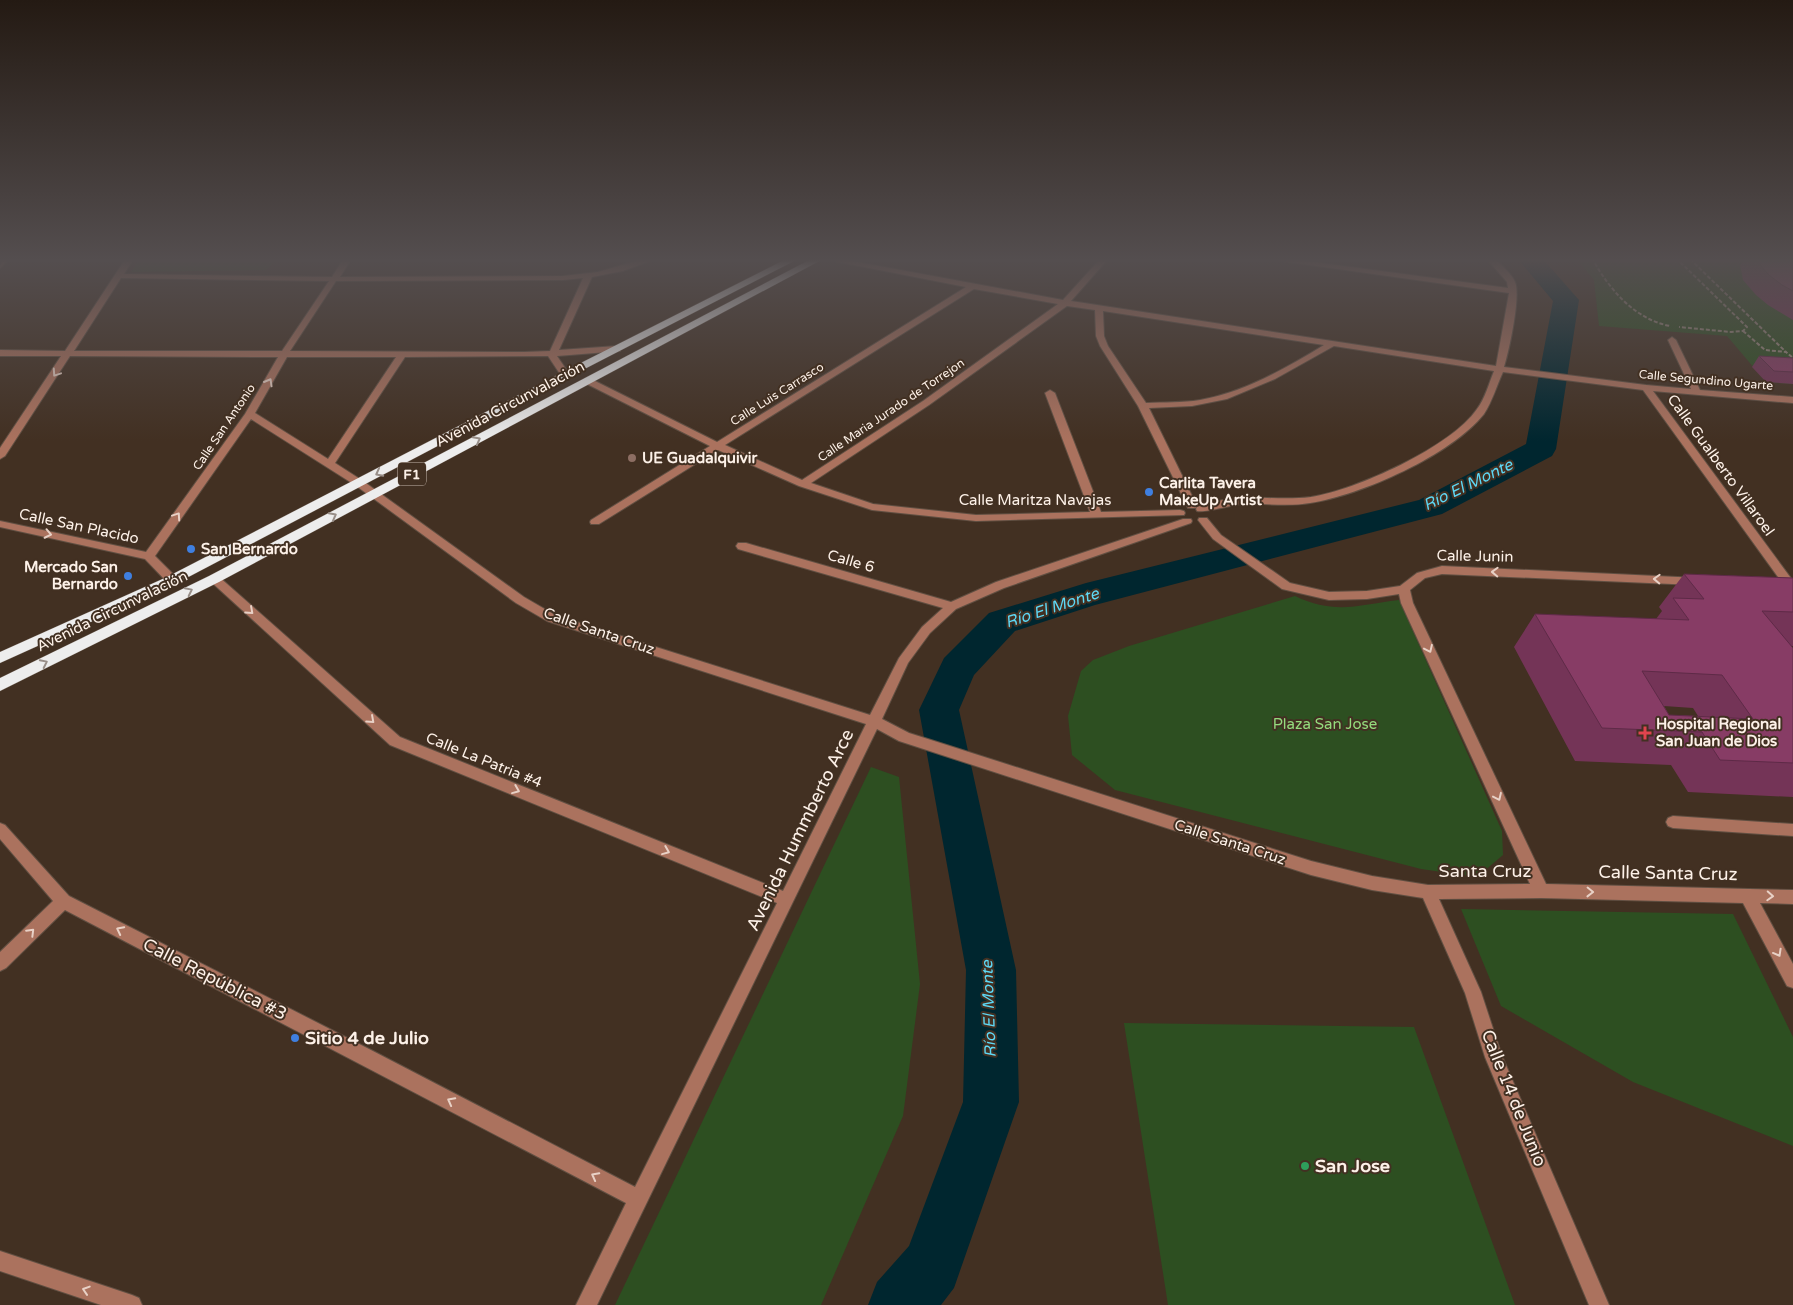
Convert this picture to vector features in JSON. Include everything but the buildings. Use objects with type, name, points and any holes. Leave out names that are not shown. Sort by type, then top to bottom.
[{"type":"highway","name":"Avenida Circunvalación","points":[[0,658],[172,580],[676,319]]},
{"type":"highway","name":"Avenida Circunvalación","points":[[0,685],[214,579],[706,319]]},
{"type":"street","points":[[0,456],[91,319]]},
{"type":"street","name":"Calle San Antonio","points":[[149,556],[250,414],[307,319]]},
{"type":"street","points":[[552,355],[569,319]]},
{"type":"street","name":"Calle Luis Carrasco","points":[[594,522],[921,319]]},
{"type":"street","name":"Calle Maria Jurado de Torrejon","points":[[803,484],[926,403],[1043,319]]},
{"type":"street","points":[[1099,319],[1100,336],[1104,346],[1143,406],[1193,514],[1217,537],[1286,586],[1329,596],[1367,595],[1404,589],[1407,602],[1541,891]]},
{"type":"street","name":"Calle Segundino Ugarte","points":[[1170,319],[1513,371],[1646,388],[1793,400]]},
{"type":"street","points":[[1193,514],[1228,501],[1310,500],[1333,495],[1366,485],[1443,444],[1463,429],[1480,412],[1499,369],[1508,319]]},
{"type":"street","points":[[1672,340],[1697,392]]},
{"type":"street","points":[[1143,406],[1205,402],[1220,398],[1271,378],[1332,344]]},
{"type":"street","points":[[0,353],[552,355],[617,349]]},
{"type":"street","points":[[329,464],[403,354]]},
{"type":"street","points":[[552,355],[565,375]]},
{"type":"street","name":"Calle Maritza Navajas","points":[[588,381],[718,446],[803,484],[838,497],[872,506],[976,518],[1193,514]]},
{"type":"street","name":"Calle Gualberto Villaroel","points":[[1646,388],[1791,585]]},
{"type":"street","points":[[1050,393],[1097,516]]},
{"type":"street","name":"Calle Santa Cruz","points":[[250,414],[359,483],[520,600],[552,618],[874,721],[904,736],[1311,868],[1372,883],[1428,892]]},
{"type":"street","name":"Avenida Hummberto Arce","points":[[586,1305],[903,662],[926,630],[952,606],[1000,584],[1193,514]]},
{"type":"street","name":"Calle San Placido","points":[[0,524],[149,556],[172,580]]},
{"type":"street","name":"Calle 6","points":[[742,546],[952,606]]},
{"type":"street","name":"Calle Junin","points":[[1404,589],[1414,578],[1426,572],[1442,570],[1710,581]]},
{"type":"street","name":"Calle La Patria #4","points":[[214,579],[395,741],[787,900]]},
{"type":"street","points":[[1770,584],[1791,585]]},
{"type":"street","points":[[1672,822],[1793,830]]},
{"type":"street","name":"Calle República #3","points":[[0,829],[63,901],[638,1199]]},
{"type":"street","name":"Calle Santa Cruz","points":[[1541,891],[1793,897]]},
{"type":"street","name":"Santa Cruz","points":[[1428,892],[1541,891]]},
{"type":"street","name":"Calle 14 de Junio","points":[[1428,892],[1473,992],[1494,1057],[1599,1305]]},
{"type":"street","points":[[1747,895],[1793,980]]},
{"type":"street","points":[[0,963],[63,901]]},
{"type":"street","points":[[0,1261],[132,1305]]},
{"type":"path","points":[[1649,319],[1693,330],[1731,332],[1743,331],[1747,327],[1739,319]]},
{"type":"path","points":[[1752,319],[1793,358]]},
{"type":"path","points":[[1743,331],[1765,350],[1786,352]]},
{"type":"green space","points":[[1598,319],[1793,319],[1793,384],[1766,382],[1727,336],[1599,326]]},
{"type":"green space","name":"Plaza San Jose","points":[[1295,596],[1309,602],[1335,607],[1359,606],[1399,600],[1502,831],[1503,855],[1477,877],[1421,869],[1115,790],[1072,755],[1068,716],[1081,671],[1093,660],[1129,646]]},
{"type":"green space","points":[[871,767],[899,777],[920,984],[903,1116],[821,1305],[615,1305]]},
{"type":"green space","points":[[1461,909],[1733,914],[1793,1037],[1793,1146],[1633,1082],[1501,1006]]},
{"type":"green space","name":"San Jose","points":[[1124,1023],[1414,1027],[1515,1305],[1168,1305]]},
{"type":"waterway","name":"Río El Monte","points":[[900,1305],[932,1266],[991,1102],[991,970],[939,710],[958,668],[1002,622],[1086,595],[1430,507],[1541,449],[1563,319]]},
{"type":"place","name":"UE Guadalquivir","points":[[632,458]]},
{"type":"place","name":"Carlita Tavera MakeUp Artist","points":[[1149,492]]},
{"type":"place","name":"San Bernardo","points":[[191,549]]},
{"type":"place","name":"Mercado San Bernardo","points":[[128,576]]},
{"type":"place","name":"Hospital Regional San Juan de Dios","points":[[1645,733]]},
{"type":"place","name":"Sitio 4 de Julio","points":[[295,1038]]},
{"type":"place","name":"San Jose","points":[[1305,1166]]}]
